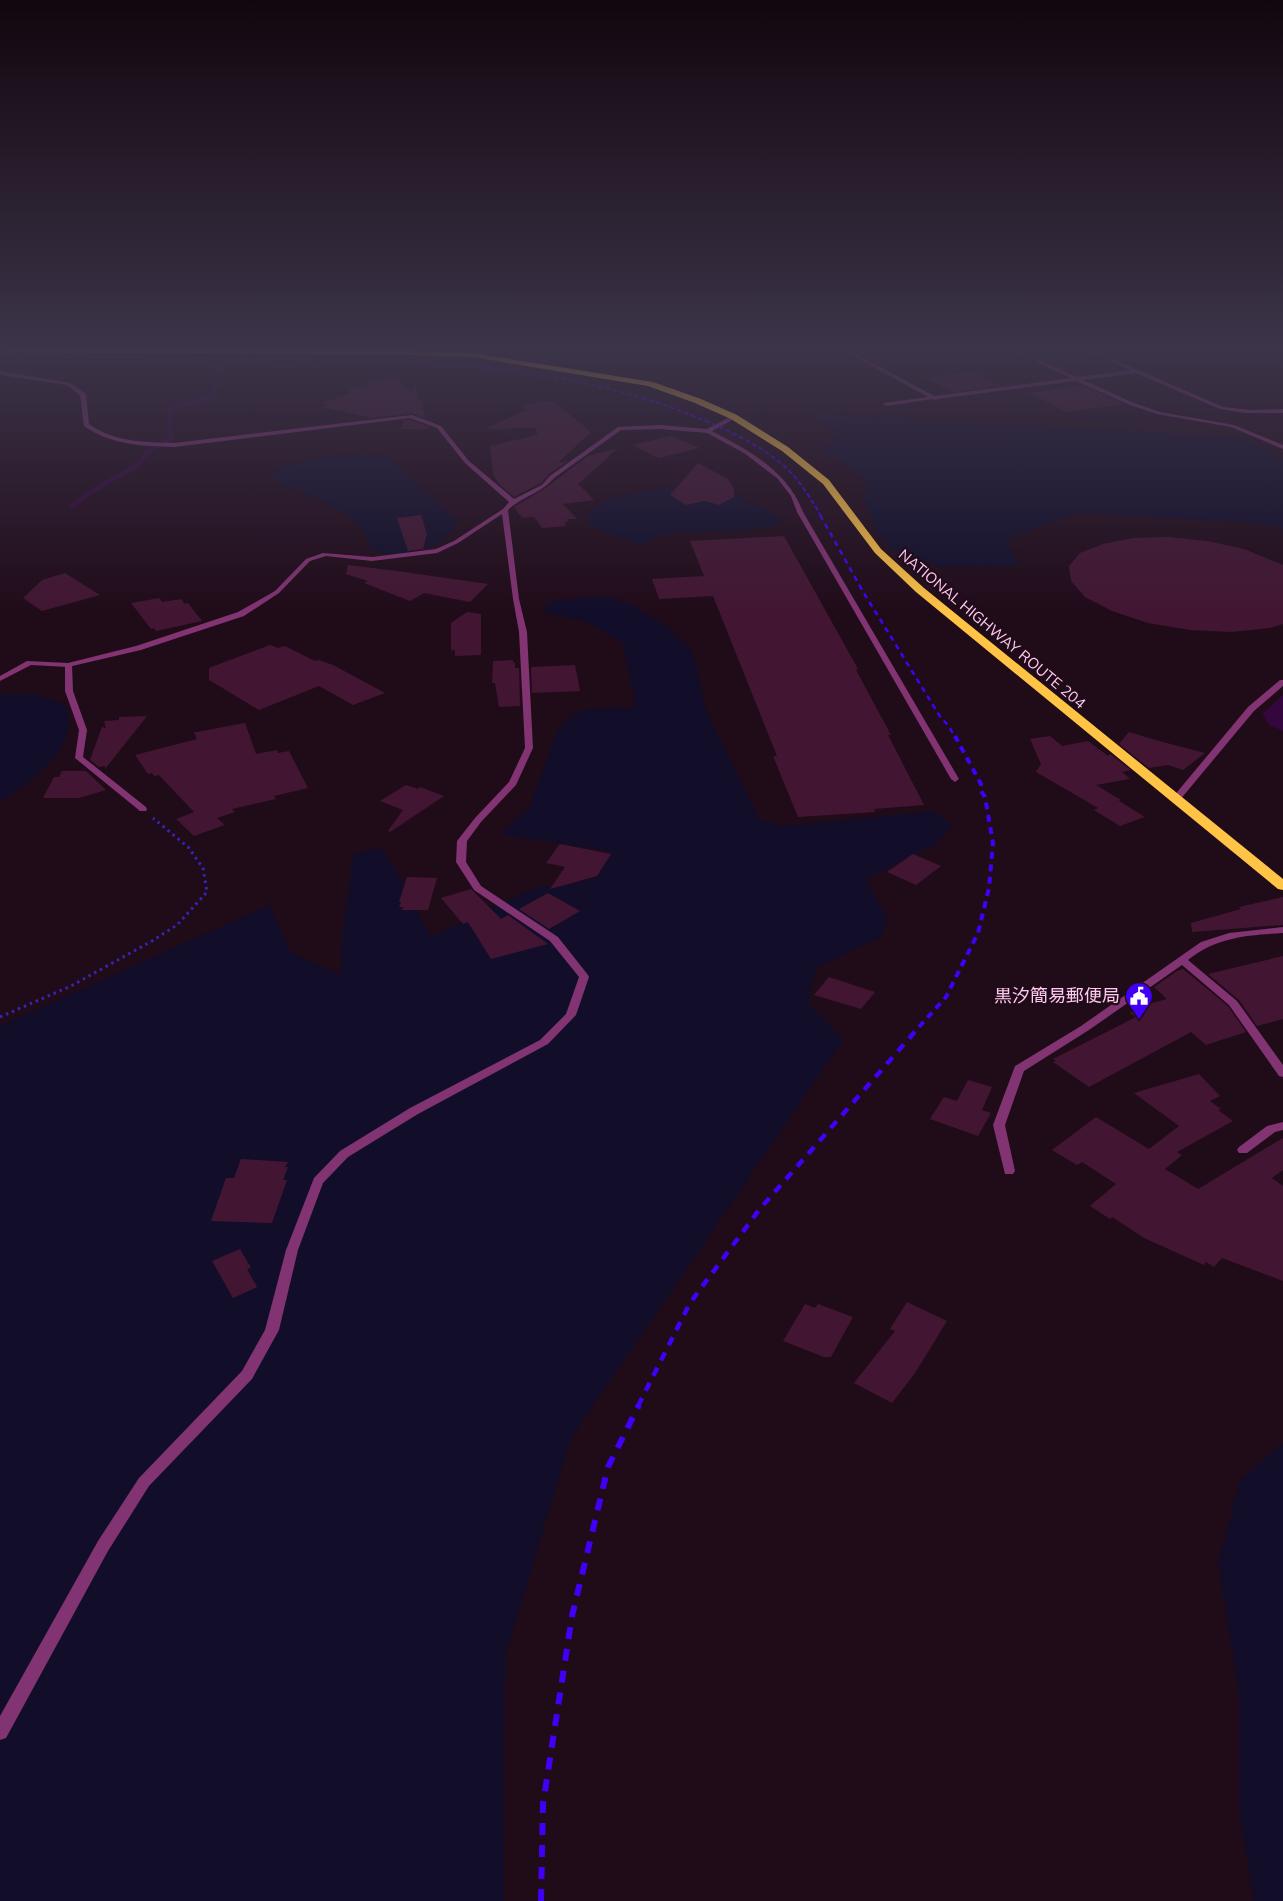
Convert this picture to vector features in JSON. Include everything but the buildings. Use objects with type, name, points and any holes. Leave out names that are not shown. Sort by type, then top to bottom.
[{"type":"highway","name":"NATIONAL HIGHWAY ROUTE 204","points":[[763,435],[785,448],[826,482],[878,550],[920,590],[1283,886]]},
{"type":"street","points":[[99,435],[140,444],[174,446],[263,435]]},
{"type":"street","points":[[0,1732],[103,1546],[144,1482],[248,1375],[272,1330],[292,1250],[318,1181],[344,1154],[414,1111],[544,1042],[571,1015],[584,977],[554,940],[477,888],[461,862],[462,841],[478,820],[513,783],[529,748],[523,632],[516,599],[509,506],[486,477],[466,462],[445,435]]},
{"type":"street","points":[[0,679],[30,663],[68,665],[138,648],[241,614],[277,592],[308,560],[326,554],[372,559],[438,551],[456,542],[509,506],[544,486],[552,477],[609,435]]},
{"type":"street","points":[[715,435],[746,452],[779,477],[794,496],[800,512],[955,779]]},
{"type":"street","points":[[1253,435],[1283,447]]},
{"type":"street","points":[[68,665],[69,691],[83,730],[79,758],[142,809]]},
{"type":"street","points":[[1176,798],[1252,709],[1283,682]]},
{"type":"street","points":[[1009,1171],[999,1125],[1019,1069],[1085,1028],[1182,960],[1189,953],[1222,936],[1283,930]]},
{"type":"street","points":[[1182,960],[1233,1003],[1283,1073]]},
{"type":"street","points":[[1243,1150],[1271,1129],[1283,1126]]},
{"type":"path","points":[[0,1017],[71,986],[152,941],[176,925],[207,892],[203,868],[188,847],[142,809]]},
{"type":"shaded area","points":[[839,435],[1199,435],[1242,437],[1283,460],[1283,529],[1259,523],[1079,513],[1010,537],[1009,548],[1020,566],[940,567],[895,551],[879,537],[862,494],[868,485],[866,481],[821,449]]},
{"type":"shaded area","points":[[368,454],[389,457],[457,521],[449,534],[436,545],[405,553],[386,555],[371,550],[362,529],[342,511],[281,485],[270,476],[290,465],[303,461],[331,456]]},
{"type":"shaded area","points":[[686,486],[720,488],[773,513],[784,524],[744,530],[660,535],[642,545],[605,533],[590,524],[588,511],[611,500],[636,492]]},
{"type":"shaded area","points":[[606,596],[626,602],[666,626],[693,652],[707,713],[760,820],[782,826],[935,811],[952,826],[936,844],[866,879],[887,918],[881,937],[816,968],[808,1002],[843,1040],[571,1438],[505,1657],[504,1901],[0,1901],[0,1026],[269,905],[291,953],[341,975],[341,950],[353,854],[381,848],[392,864],[431,937],[538,886],[568,886],[600,874],[608,851],[500,834],[529,808],[557,732],[575,713],[597,708],[636,707],[623,643],[588,622],[544,612],[551,601]]},
{"type":"shaded area","points":[[8,694],[34,695],[66,704],[69,727],[65,740],[52,761],[32,780],[0,802],[0,696]]},
{"type":"shaded area","points":[[1283,695],[1283,731],[1269,725],[1262,714]]},
{"type":"shaded area","points":[[1283,1444],[1283,1901],[1254,1901],[1239,1809],[1239,1693],[1218,1564],[1240,1480]]},
{"type":"waterway","points":[[71,507],[94,490],[139,464],[147,452],[171,438],[171,435]]},
{"type":"railway","points":[[735,435],[760,448],[788,469],[821,516]]},
{"type":"railway","points":[[820,515],[865,595],[955,738]]},
{"type":"railway","points":[[919,1027],[946,997],[978,933],[989,888],[993,843],[985,797],[981,791],[981,784],[955,736]]},
{"type":"railway","points":[[638,1406],[690,1303],[759,1210],[920,1026]]},
{"type":"railway","points":[[541,1901],[543,1804],[572,1616],[608,1467],[639,1405]]},
{"type":"place","name":"黒汐簡易郵便局","points":[[1139,1020]]}]
